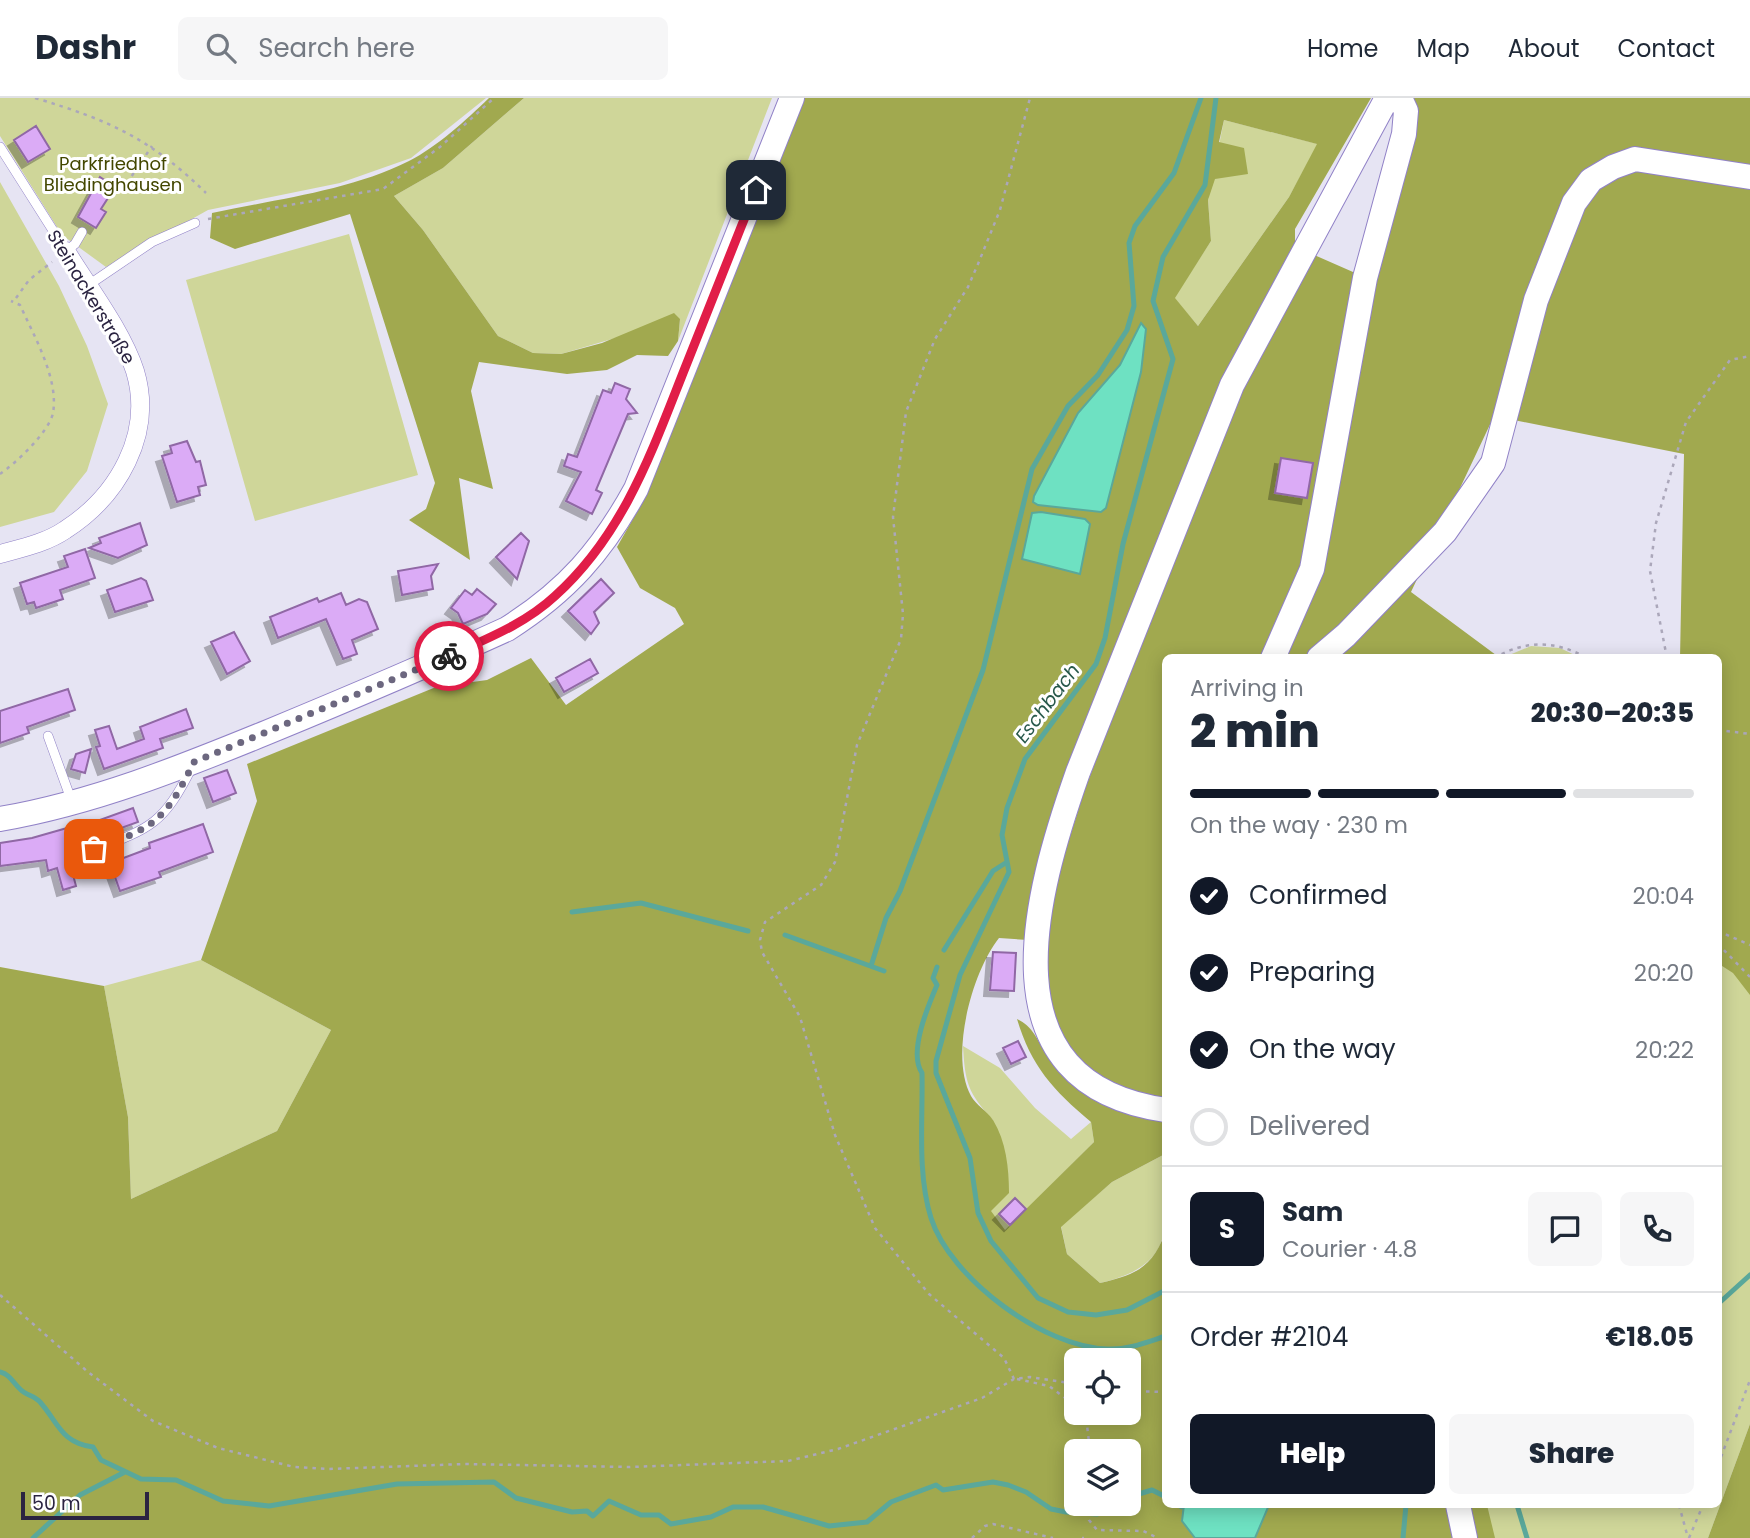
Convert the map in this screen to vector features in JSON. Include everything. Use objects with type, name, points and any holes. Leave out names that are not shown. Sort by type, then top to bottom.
[{"type":"main road","points":[[0,819],[72,803],[194,762],[508,629],[554,598],[588,564],[615,527],[636,489],[792,98]]},
{"type":"main road","points":[[1162,1109],[1129,1103],[1098,1088],[1071,1066],[1052,1042],[1041,1017],[1035,981],[1045,880],[1058,830],[1083,761],[1232,385],[1387,98]]},
{"type":"main road","points":[[1275,654],[1312,569],[1365,278],[1404,134],[1406,111],[1400,98]]},
{"type":"main road","points":[[1324,654],[1346,635],[1445,532],[1493,463],[1536,300],[1574,203],[1591,180],[1634,159],[1750,177]]},
{"type":"main road","points":[[1459,1508],[1465,1538]]},
{"type":"street","name":"Steinackerstraße","points":[[0,554],[63,532],[87,514],[124,469],[135,445],[140,419],[140,394],[134,370],[125,348],[66,251]]},
{"type":"lane","name":"Steinackerstraße","points":[[0,147],[66,251]]},
{"type":"lane","points":[[87,286],[152,242],[195,223]]},
{"type":"lane","points":[[66,251],[75,244],[82,232]]},
{"type":"lane","points":[[48,736],[72,803]]},
{"type":"lane","points":[[94,849],[149,828],[182,787],[194,762]]},
{"type":"path","points":[[35,98],[101,119],[152,146],[206,193]]},
{"type":"path","points":[[195,223],[218,216],[383,189],[440,147],[494,98]]},
{"type":"path","points":[[1014,1379],[1004,1358],[929,1294],[875,1228],[835,1135],[804,1026],[762,952],[760,940],[765,922],[821,885],[835,862],[857,745],[901,639],[903,614],[893,517],[906,412],[935,339],[968,287],[983,253],[1000,209],[1030,98]]},
{"type":"path","points":[[127,183],[152,146]]},
{"type":"path","points":[[16,298],[29,280],[66,251]]},
{"type":"path","points":[[0,474],[31,445],[52,415],[50,381],[39,349],[20,306],[11,301]]},
{"type":"path","points":[[1666,654],[1650,571],[1656,523],[1667,481],[1686,422],[1730,360],[1750,356]]},
{"type":"path","points":[[1503,654],[1529,643],[1553,643],[1578,654]]},
{"type":"path","points":[[1722,730],[1750,734]]},
{"type":"path","points":[[1722,933],[1750,945]]},
{"type":"path","points":[[1722,948],[1750,977]]},
{"type":"path","points":[[0,1295],[88,1372],[153,1421],[218,1448],[294,1467],[340,1469],[464,1464],[630,1467],[788,1461],[838,1449],[982,1398],[1014,1379],[1030,1377],[1064,1382]]},
{"type":"path","points":[[1014,1379],[1049,1386],[1064,1397]]},
{"type":"path","points":[[1722,1454],[1750,1380]]},
{"type":"path","points":[[1141,1391],[1162,1392]]},
{"type":"path","points":[[1680,1508],[1688,1538]]},
{"type":"path","points":[[1688,1538],[1702,1508]]},
{"type":"path","points":[[1089,1516],[1097,1530],[1143,1531],[1158,1538]]},
{"type":"path","points":[[972,1538],[985,1526],[993,1524],[1053,1538]]},
{"type":"green space","name":"Parkfriedhof Bliedinghausen","points":[[0,98],[486,98],[411,158],[340,183],[208,210],[106,267],[62,235],[0,136]]},
{"type":"green space","points":[[524,98],[772,98],[678,341],[680,319],[561,354],[533,353],[498,336],[423,230],[394,196],[443,168]]},
{"type":"green space","points":[[1224,120],[1318,144],[1289,197],[1198,326],[1174,298],[1211,241],[1208,200]]},
{"type":"green space","points":[[0,182],[59,286],[87,346],[108,404],[87,471],[54,512],[0,527]]},
{"type":"green space","points":[[349,234],[418,475],[255,521],[186,280]]},
{"type":"green space","points":[[1531,646],[1560,648],[1573,654],[1512,654]]},
{"type":"green space","points":[[1722,939],[1750,964],[1750,1424],[1722,1500]]},
{"type":"green space","points":[[201,960],[331,1030],[277,1131],[131,1199],[128,1117],[104,986]]},
{"type":"green space","points":[[963,1046],[1000,1068],[1035,1108],[1071,1139],[1091,1122],[1094,1142],[1005,1231],[990,1211],[993,1120],[969,1087]]},
{"type":"green space","points":[[1162,1156],[1162,1239],[1156,1252],[1144,1265],[1126,1275],[1100,1283],[1067,1254],[1061,1226],[1112,1182]]},
{"type":"green space","points":[[1479,1508],[1719,1508],[1708,1538],[1485,1538]]},
{"type":"shaded area","points":[[489,98],[524,98],[443,168],[394,196],[423,230],[498,336],[533,353],[561,354],[602,343],[674,313],[680,319],[678,341],[668,356],[637,355],[607,370],[567,374],[479,362],[471,391],[493,489],[459,478],[470,560],[409,520],[426,509],[435,483],[350,214],[235,249],[210,238],[212,213],[337,187],[386,171],[430,148]]},
{"type":"shaded area","points":[[805,98],[1371,98],[1295,229],[1295,248],[1280,273],[1028,940],[999,938],[989,953],[972,992],[963,1037],[962,1059],[971,1096],[993,1120],[1004,1146],[1009,1193],[991,1211],[1005,1230],[1094,1142],[1091,1122],[1065,1099],[1045,1076],[1029,1050],[1017,1019],[1031,1030],[1058,1069],[1084,1092],[1130,1113],[1162,1120],[1162,1156],[1112,1182],[1061,1227],[1067,1254],[1100,1283],[1123,1277],[1141,1268],[1162,1240],[1162,1508],[1451,1508],[1457,1538],[0,1538],[0,967],[104,986],[128,1117],[131,1199],[277,1131],[331,1030],[201,960],[257,801],[247,764],[436,687],[487,680],[531,658],[566,705],[684,624],[675,608],[640,588],[617,547],[646,496]],"holes":[[[1224,120],[1317,144],[1289,197],[1198,326],[1175,298],[1211,241],[1208,200],[1215,179],[1248,174],[1244,148],[1219,142]]]},
{"type":"shaded area","points":[[1414,98],[1750,98],[1750,995],[1733,973],[1722,966],[1722,654],[1680,654],[1684,454],[1494,416],[1411,592],[1495,654],[1162,654],[1162,1097],[1139,1096],[1105,1081],[1074,1057],[1047,1006],[1048,930],[1057,878],[1093,763],[1251,366],[1312,254],[1353,272],[1379,271],[1417,120]]},
{"type":"shaded area","points":[[1141,323],[1146,329],[1141,372],[1106,508],[1101,512],[1038,505],[1033,502],[1034,496],[1078,413],[1120,365]]},
{"type":"shaded area","points":[[1032,513],[1085,519],[1090,524],[1080,574],[1022,559]]},
{"type":"shaded area","points":[[1750,1424],[1750,1538],[1708,1538],[1719,1508],[1722,1508],[1722,1500]]},
{"type":"shaded area","points":[[1184,1508],[1268,1508],[1255,1538],[1195,1538],[1182,1521]]},
{"type":"shaded area","points":[[1467,1508],[1488,1508],[1495,1538],[1473,1538]]},
{"type":"building","points":[[36,126],[50,149],[28,162],[14,140]]},
{"type":"building","points":[[100,177],[115,187],[101,209],[106,212],[96,228],[78,217]]},
{"type":"building","points":[[615,383],[630,389],[626,399],[637,413],[628,414],[596,490],[602,493],[592,514],[566,501],[581,472],[564,466],[568,454],[577,457],[603,390],[611,393]]},
{"type":"building","points":[[187,441],[196,462],[200,461],[206,485],[198,487],[200,495],[177,502],[162,456],[172,453],[170,446]]},
{"type":"building","points":[[1281,458],[1313,463],[1307,498],[1275,493]]},
{"type":"building","points":[[140,523],[147,545],[118,558],[89,548],[101,543],[99,538]]},
{"type":"building","points":[[521,533],[529,541],[517,579],[496,557]]},
{"type":"building","points":[[85,549],[95,578],[60,590],[63,599],[36,608],[34,602],[27,604],[20,583],[68,567],[64,556]]},
{"type":"building","points":[[438,564],[431,576],[433,589],[402,595],[398,571]]},
{"type":"building","points":[[141,578],[146,581],[153,600],[115,612],[107,590]]},
{"type":"building","points":[[601,579],[614,593],[594,612],[599,623],[591,634],[568,611]]},
{"type":"building","points":[[477,589],[496,604],[487,614],[463,624],[458,613],[451,608],[465,590],[472,595]]},
{"type":"building","points":[[341,593],[346,605],[359,599],[367,602],[378,629],[352,640],[357,654],[343,659],[326,619],[278,638],[270,617],[317,598],[319,602]]},
{"type":"building","points":[[234,632],[250,661],[227,674],[211,642]]},
{"type":"building","points":[[590,659],[598,673],[564,692],[556,678]]},
{"type":"building","points":[[68,689],[75,710],[27,727],[29,733],[0,743],[0,711]]},
{"type":"building","points":[[186,709],[193,728],[160,739],[163,748],[104,769],[96,747],[100,746],[95,730],[109,726],[117,749],[144,739],[140,727]]},
{"type":"building","points":[[91,749],[85,773],[71,769],[76,754]]},
{"type":"building","points":[[227,770],[236,793],[213,802],[204,778]]},
{"type":"building","points":[[133,808],[138,822],[79,843],[81,848],[67,852],[76,886],[63,890],[57,868],[48,871],[46,860],[0,866],[0,843],[32,838],[74,826],[75,829]]},
{"type":"building","points":[[203,824],[213,852],[159,872],[161,877],[120,891],[110,863],[150,848],[149,843]]},
{"type":"building","points":[[993,952],[1016,953],[1014,991],[990,990]]},
{"type":"building","points":[[1018,1041],[1026,1057],[1011,1064],[1003,1048]]},
{"type":"building","points":[[1015,1198],[1026,1209],[1010,1225],[999,1214]]},
{"type":"waterway","points":[[871,966],[886,918],[900,891],[983,670],[1032,469],[1068,406],[1098,375],[1127,330],[1134,306],[1129,243],[1135,226],[1174,173],[1201,98]]},
{"type":"waterway","name":"Eschbach","points":[[1162,1292],[1127,1310],[1096,1315],[1068,1312],[1038,1298],[991,1241],[978,1213],[970,1158],[936,1073],[936,1061],[960,975],[1009,872],[1002,835],[1007,808],[1025,759],[1096,664],[1105,638],[1123,544],[1173,359],[1153,301],[1163,257],[1205,185],[1216,98]]},
{"type":"waterway","points":[[944,950],[993,871],[1007,862]]},
{"type":"waterway","points":[[572,912],[641,903],[748,931]]},
{"type":"waterway","points":[[785,935],[884,971]]},
{"type":"waterway","points":[[937,967],[933,978],[937,985],[921,1029],[917,1054],[922,1073],[924,1183],[931,1218],[941,1241],[978,1286],[1003,1306],[1056,1337],[1083,1346],[1108,1349],[1137,1345],[1162,1337]]},
{"type":"waterway","points":[[1722,1300],[1750,1275]]},
{"type":"waterway","points":[[0,1372],[9,1377],[23,1392],[38,1400],[67,1436],[82,1445],[93,1447],[101,1460],[141,1479],[176,1480],[223,1501],[269,1506],[397,1484],[494,1482],[516,1498],[572,1512],[587,1511],[593,1516],[609,1501],[641,1515],[659,1515],[671,1524],[711,1517],[733,1507],[763,1507],[829,1526],[867,1522],[891,1502],[936,1485],[943,1490],[993,1482],[1026,1492],[1051,1509],[1064,1512]]},
{"type":"waterway","points":[[33,1538],[80,1495],[125,1472]]},
{"type":"waterway","points":[[1141,1493],[1152,1490],[1162,1495]]},
{"type":"waterway","name":"Eschbach","points":[[1403,1538],[1406,1508]]},
{"type":"waterway","points":[[1518,1508],[1527,1538]]},
{"type":"way so far","points":[[94,849],[149,828],[182,787],[194,762],[449,656]]},
{"type":"route","points":[[449,656],[508,629],[554,598],[588,564],[615,527],[650,456],[756,190]]}]
